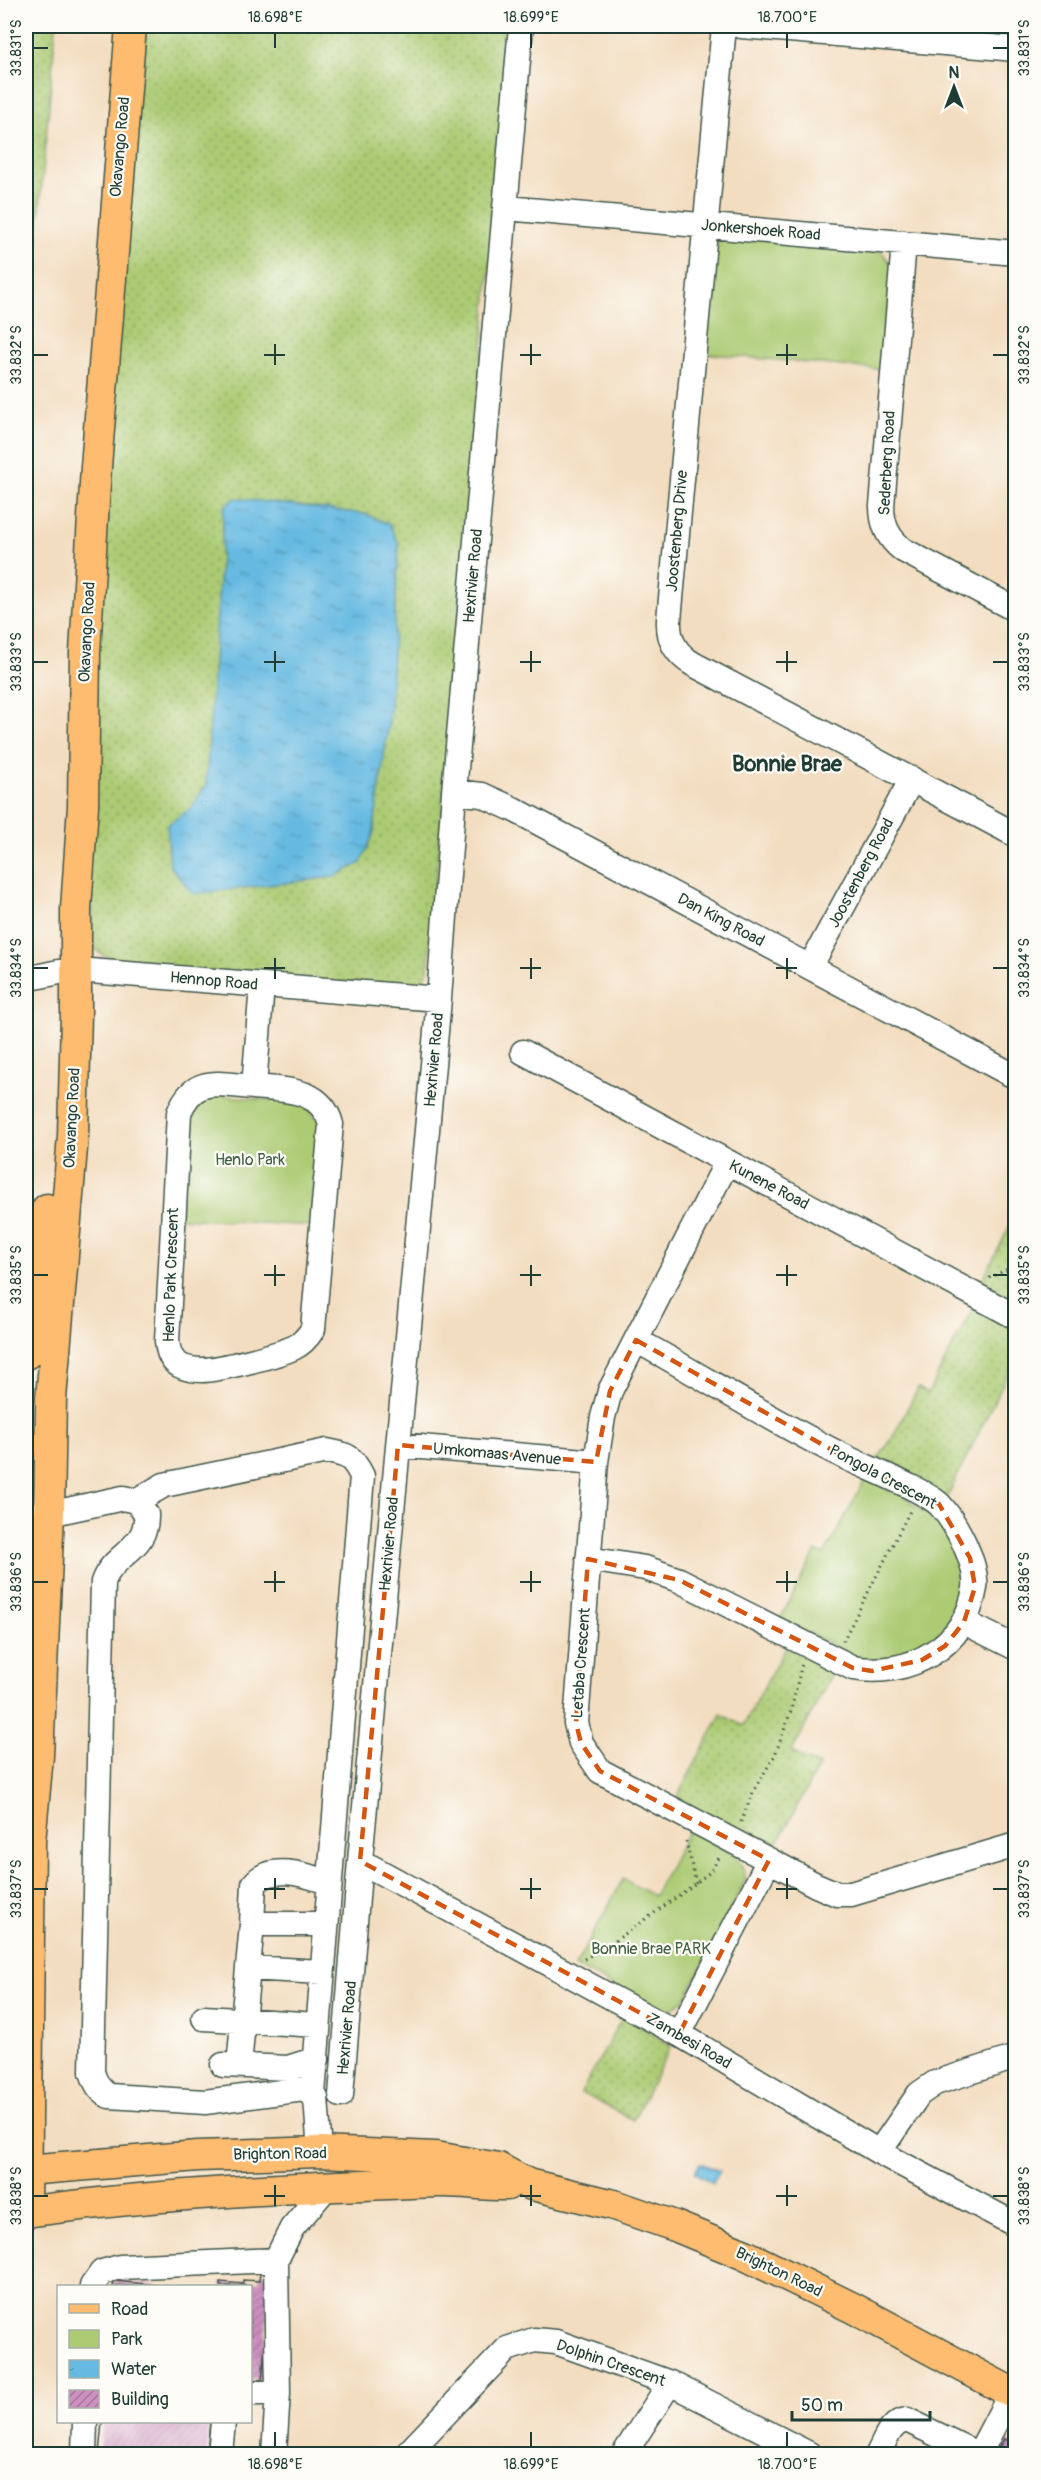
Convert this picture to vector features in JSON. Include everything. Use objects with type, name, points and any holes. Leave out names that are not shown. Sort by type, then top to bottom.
[{"type":"main road","name":"Okavango Road","points":[[26,2211],[30,1842],[38,1756],[37,1514],[51,1399],[73,1136],[68,972],[81,543],[121,26]]},
{"type":"main road","name":"Okavango Road","points":[[26,1354],[54,1144],[68,972],[76,909],[83,806],[85,652],[96,467],[131,26]]},
{"type":"main road","name":"Brighton Road","points":[[26,2170],[198,2156],[320,2152],[436,2157],[498,2168],[528,2184],[614,2205],[675,2226],[745,2255],[853,2308],[1013,2394]]},
{"type":"main road","name":"Brighton Road","points":[[26,2211],[148,2198],[326,2188],[442,2182],[528,2184]]},
{"type":"street","name":"Hexrivier Road","points":[[341,2095],[360,1861],[439,999],[454,792],[521,26]]},
{"type":"street","name":"Joostenberg Drive","points":[[724,26],[669,620],[672,643],[677,651],[693,664],[1016,835]]},
{"type":"street","points":[[741,26],[1016,49]]},
{"type":"street","name":"Jonkershoek Road","points":[[506,208],[1016,252]]},
{"type":"street","name":"Sederberg Road","points":[[904,243],[882,506],[883,523],[891,538],[903,550],[1016,610]]},
{"type":"street","name":"Joostenberg Road","points":[[810,968],[912,779]]},
{"type":"street","name":"Dan King Road","points":[[454,792],[482,795],[513,809],[1016,1077]]},
{"type":"street","name":"Hennop Road","points":[[26,979],[68,972],[168,976],[439,999]]},
{"type":"street","points":[[254,1087],[262,985]]},
{"type":"street","name":"Kunene Road","points":[[523,1052],[1016,1317]]},
{"type":"street","name":"Henlo Park Crescent","points":[[214,1084],[254,1087],[301,1092],[308,1095],[328,1113],[331,1124],[313,1329],[294,1348],[220,1367],[202,1370],[188,1369],[176,1364],[169,1354],[166,1341],[179,1113],[189,1093],[199,1086],[214,1084]]},
{"type":"street","name":"Letaba Crescent","points":[[728,1162],[610,1391],[603,1417],[596,1462],[576,1723],[580,1743],[600,1771],[816,1885],[843,1894],[1016,1845]]},
{"type":"street","name":"Pongola Crescent","points":[[588,1559],[645,1568],[679,1580],[853,1668],[872,1671],[896,1668],[922,1660],[945,1646],[964,1622],[975,1587],[970,1558],[954,1524],[939,1504],[841,1455],[636,1340]]},
{"type":"street","name":"Umkomaas Avenue","points":[[398,1445],[596,1462]]},
{"type":"street","points":[[136,1501],[164,1485],[327,1451],[347,1454],[356,1464],[362,1476],[318,2025],[314,2094],[320,2152]]},
{"type":"street","points":[[37,1514],[123,1498],[136,1501],[146,1514],[144,1529],[139,1541],[108,1571],[103,1582],[92,2073],[102,2092],[110,2096],[206,2102],[304,2089],[314,2094]]},
{"type":"street","points":[[964,1622],[1016,1648]]},
{"type":"street","points":[[679,2034],[769,1860]]},
{"type":"street","name":"Zambesi Road","points":[[360,1861],[679,2034],[879,2152],[1016,2225]]},
{"type":"street","points":[[316,2059],[288,2068],[231,2066],[242,2020],[254,1884],[264,1875],[294,1874],[328,1882]]},
{"type":"street","points":[[252,1924],[325,1924]]},
{"type":"street","points":[[248,1968],[322,1972]]},
{"type":"street","points":[[204,2018],[318,2025]]},
{"type":"street","points":[[879,2152],[919,2094],[935,2083],[1016,2057]]},
{"type":"street","points":[[274,2454],[278,2393],[276,2260],[292,2228],[326,2188]]},
{"type":"street","points":[[93,2285],[102,2272],[120,2267],[276,2260]]},
{"type":"street","name":"Dolphin Crescent","points":[[407,2454],[507,2349],[534,2340],[556,2342],[670,2383],[809,2454]]},
{"type":"street","points":[[624,2454],[670,2383]]},
{"type":"street","points":[[252,2392],[278,2393]]},
{"type":"street","points":[[878,2454],[893,2427],[908,2420],[978,2454],[1013,2394]]},
{"type":"street","points":[[84,2454],[85,2423]]},
{"type":"street","points":[[220,2454],[223,2423]]},
{"type":"path","points":[[972,1293],[986,1280],[1016,1265]]},
{"type":"path","points":[[829,1655],[844,1639],[920,1493]]},
{"type":"path","points":[[573,1976],[582,1960],[605,1948],[710,1872],[740,1826],[754,1790],[775,1755],[791,1711],[806,1643]]},
{"type":"path","points":[[692,1818],[686,1837],[696,1883]]},
{"type":"highlighted area","points":[[636,1340],[841,1455],[939,1504],[970,1558],[975,1587],[964,1622],[945,1646],[922,1660],[872,1671],[853,1668],[679,1580],[588,1559],[576,1723],[581,1743],[600,1771],[769,1860],[679,2034],[360,1861],[398,1445],[596,1462],[610,1391]]},
{"type":"green space","points":[[26,26],[56,26],[26,362]]},
{"type":"green space","points":[[141,26],[511,26],[428,970],[424,981],[416,988],[110,965],[111,957],[98,951],[92,940],[93,910],[85,909],[92,643]]},
{"type":"green space","points":[[728,236],[882,252],[893,267],[885,370],[701,353],[713,249]]},
{"type":"green space","name":"Henlo Park","points":[[206,1094],[303,1103],[320,1123],[314,1226],[179,1218],[185,1117]]},
{"type":"green space","points":[[1015,1216],[1015,1305],[979,1286]]},
{"type":"green space","points":[[974,1306],[1015,1328],[1015,1359],[947,1497],[877,1460],[891,1440],[918,1388],[928,1393]]},
{"type":"green space","points":[[866,1478],[894,1493],[899,1492],[908,1497],[911,1503],[940,1521],[956,1549],[961,1590],[944,1628],[923,1649],[868,1662],[780,1619],[816,1551],[824,1555]]},
{"type":"green space","points":[[786,1646],[833,1672],[792,1752],[819,1766],[773,1851],[676,1799],[721,1714],[743,1726]]},
{"type":"green space","name":"Bonnie Brae PARK","points":[[689,1830],[725,1848],[732,1854],[744,1869],[746,1879],[685,1999],[671,2009],[658,2010],[575,1966],[623,1879],[654,1896]]},
{"type":"green space","points":[[623,2016],[671,2046],[633,2120],[581,2093]]},
{"type":"water","points":[[235,498],[365,514],[389,524],[399,544],[389,721],[373,835],[361,863],[334,877],[193,894],[170,866],[167,825],[191,808],[206,785],[224,507]]},
{"type":"water","points":[[700,2163],[720,2171],[713,2183],[695,2173]]},
{"type":"building","points":[[260,2273],[271,2274],[262,2380],[252,2379],[252,2285],[220,2285],[220,2282],[243,2284],[243,2280],[259,2281]]},
{"type":"building","points":[[114,2281],[156,2285],[113,2285]]},
{"type":"building","points":[[102,2423],[210,2423],[207,2454],[99,2454]]},
{"type":"building","points":[[1004,2439],[1016,2445],[1016,2454],[995,2454]]},
{"type":"district","name":"Bonnie Brae","points":[[787,764]]}]
